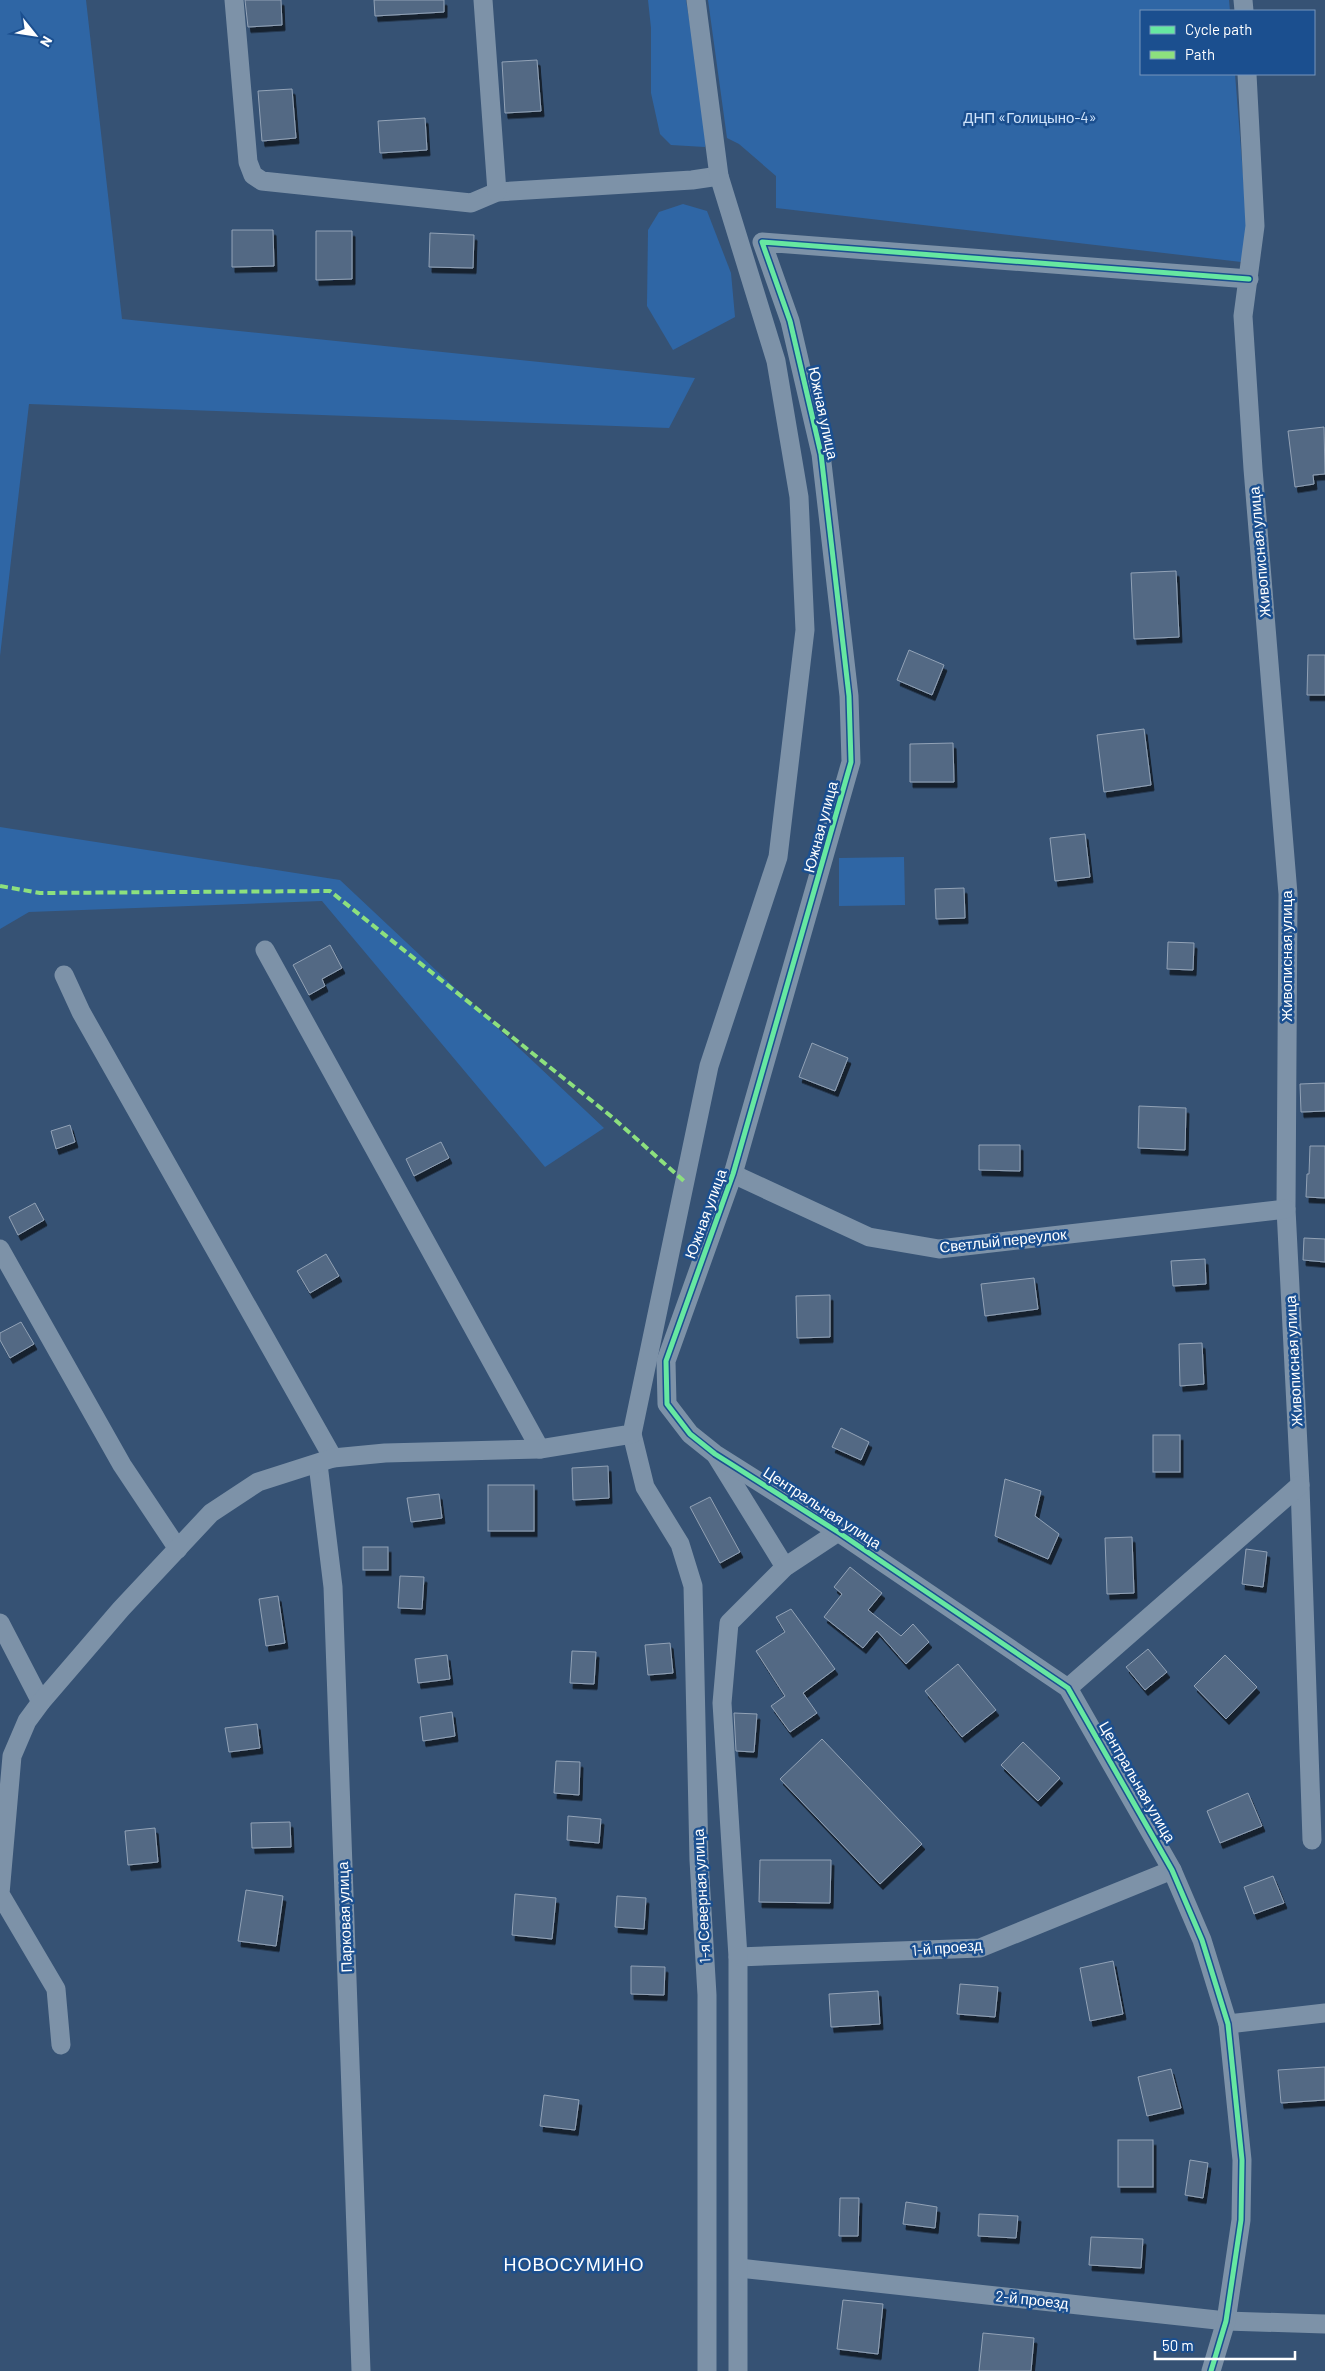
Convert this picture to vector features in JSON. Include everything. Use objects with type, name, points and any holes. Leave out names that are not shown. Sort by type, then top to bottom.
[{"type":"street","points":[[234,0],[248,162],[253,175],[262,180],[471,203],[497,192],[692,180],[720,176]]},
{"type":"street","points":[[483,0],[497,192]]},
{"type":"street","points":[[61,2045],[56,1989],[0,1894],[12,1756],[27,1721],[41,1702],[121,1609],[210,1513],[258,1482],[326,1461],[385,1453],[540,1449],[632,1434],[709,1066],[778,857],[805,630],[800,497],[776,361],[720,176],[696,0]]},
{"type":"street","name":"Живописная улица","points":[[1247,75],[1255,226],[1244,326],[1253,469],[1288,894],[1286,1209],[1300,1485],[1312,1840]]},
{"type":"street","name":"Южная улица","points":[[668,1404],[666,1361],[733,1174],[851,762],[849,696],[820,454],[790,321],[762,242],[1249,279]]},
{"type":"street","points":[[265,950],[540,1449]]},
{"type":"street","points":[[64,975],[81,1012],[326,1461]]},
{"type":"street","name":"Светлый переулок","points":[[733,1174],[869,1237],[939,1249],[1286,1209]]},
{"type":"street","points":[[0,1249],[122,1465],[178,1549]]},
{"type":"street","name":"Центральная улица","points":[[668,1404],[690,1434],[714,1454],[838,1532],[1068,1688],[1172,1870],[1202,1940],[1228,2024],[1242,2160],[1241,2220],[1226,2321],[1211,2371]]},
{"type":"street","name":"1-я Северная улица","points":[[632,1434],[645,1487],[680,1544],[693,1586],[699,1860],[707,1995],[708,2371]]},
{"type":"street","points":[[714,1454],[786,1566]]},
{"type":"street","name":"Парковая улица","points":[[326,1461],[333,1588],[361,2371]]},
{"type":"street","points":[[1068,1688],[1300,1485]]},
{"type":"street","points":[[738,2371],[738,1957],[722,1703],[729,1623],[786,1566],[838,1532]]},
{"type":"street","points":[[0,1623],[41,1702]]},
{"type":"street","name":"1-й проезд","points":[[738,1957],[980,1948],[1172,1870]]},
{"type":"street","points":[[1228,2024],[1325,2012]]},
{"type":"street","name":"2-й проезд","points":[[739,2268],[1226,2321],[1325,2324]]},
{"type":"green space","points":[[0,0],[86,0],[122,319],[695,378],[669,428],[29,404],[0,656]]},
{"type":"green space","points":[[648,0],[686,0],[708,133],[705,147],[671,145],[660,134],[651,93],[651,28]]},
{"type":"green space","name":"ДНП «Голицыно-4»","points":[[708,0],[1229,0],[1230,10],[1140,10],[1140,75],[1235,75],[1250,263],[776,208],[776,176],[739,144],[727,138]]},
{"type":"green space","points":[[683,204],[707,211],[731,273],[735,317],[673,350],[647,306],[648,230],[659,212]]},
{"type":"green space","points":[[0,827],[340,880],[604,1128],[545,1167],[322,901],[29,912],[0,929]]},
{"type":"green space","points":[[904,857],[905,905],[839,906],[839,858]]},
{"type":"building","points":[[245,0],[281,0],[282,25],[248,27]]},
{"type":"building","points":[[374,0],[444,0],[444,12],[375,16]]},
{"type":"building","points":[[537,60],[541,111],[505,113],[502,62]]},
{"type":"building","points":[[292,89],[296,138],[262,141],[258,91]]},
{"type":"building","points":[[425,118],[427,150],[380,153],[378,121]]},
{"type":"building","points":[[232,230],[273,230],[274,266],[232,267]]},
{"type":"building","points":[[316,231],[352,231],[352,279],[316,280]]},
{"type":"building","points":[[430,233],[474,235],[473,268],[429,267]]},
{"type":"building","points":[[1324,427],[1325,474],[1313,475],[1314,484],[1295,487],[1288,431]]},
{"type":"building","points":[[1176,571],[1179,637],[1134,639],[1131,573]]},
{"type":"building","points":[[909,650],[944,665],[932,695],[897,680]]},
{"type":"building","points":[[1308,655],[1325,655],[1325,695],[1307,695]]},
{"type":"building","points":[[1144,729],[1151,785],[1104,792],[1097,735]]},
{"type":"building","points":[[953,743],[954,782],[910,782],[910,744]]},
{"type":"building","points":[[1085,834],[1090,877],[1055,881],[1050,838]]},
{"type":"building","points":[[964,888],[965,918],[936,919],[935,889]]},
{"type":"building","points":[[1168,942],[1194,943],[1193,970],[1167,969]]},
{"type":"building","points":[[330,945],[342,968],[322,979],[325,986],[309,995],[293,965]]},
{"type":"building","points":[[812,1043],[848,1058],[835,1091],[799,1077]]},
{"type":"building","points":[[1325,1083],[1325,1111],[1301,1112],[1300,1084]]},
{"type":"building","points":[[1139,1106],[1186,1108],[1185,1150],[1138,1148]]},
{"type":"building","points":[[70,1125],[75,1142],[56,1149],[51,1131]]},
{"type":"building","points":[[441,1142],[449,1158],[414,1176],[406,1159]]},
{"type":"building","points":[[979,1145],[1020,1145],[1020,1171],[979,1170]]},
{"type":"building","points":[[1310,1146],[1325,1146],[1325,1198],[1306,1197]]},
{"type":"building","points":[[35,1203],[44,1220],[18,1235],[9,1217]]},
{"type":"building","points":[[1304,1238],[1325,1239],[1325,1262],[1303,1260]]},
{"type":"building","points":[[326,1254],[339,1276],[310,1293],[297,1271]]},
{"type":"building","points":[[1205,1259],[1206,1284],[1173,1286],[1171,1261]]},
{"type":"building","points":[[1034,1278],[1038,1309],[985,1316],[981,1284]]},
{"type":"building","points":[[830,1295],[830,1337],[797,1338],[796,1296]]},
{"type":"building","points":[[21,1322],[34,1344],[10,1358],[0,1340],[0,1333]]},
{"type":"building","points":[[1202,1343],[1204,1384],[1180,1386],[1179,1344]]},
{"type":"building","points":[[841,1428],[869,1442],[861,1460],[832,1447]]},
{"type":"building","points":[[1153,1435],[1180,1435],[1180,1472],[1153,1472]]},
{"type":"building","points":[[608,1466],[609,1498],[573,1500],[572,1468]]},
{"type":"building","points":[[1005,1479],[1041,1491],[1035,1516],[1059,1534],[1048,1559],[995,1536]]},
{"type":"building","points":[[488,1485],[534,1485],[534,1531],[488,1531]]},
{"type":"building","points":[[439,1494],[442,1518],[411,1522],[407,1498]]},
{"type":"building","points":[[710,1497],[740,1552],[720,1563],[690,1507]]},
{"type":"building","points":[[1132,1537],[1134,1593],[1107,1594],[1105,1538]]},
{"type":"building","points":[[363,1547],[388,1547],[388,1570],[363,1570]]},
{"type":"building","points":[[1246,1549],[1267,1552],[1263,1587],[1242,1584]]},
{"type":"building","points":[[850,1567],[882,1593],[868,1610],[901,1636],[913,1624],[929,1642],[906,1664],[877,1631],[863,1648],[824,1617],[842,1594],[834,1587]]},
{"type":"building","points":[[400,1576],[424,1577],[422,1609],[398,1608]]},
{"type":"building","points":[[278,1596],[285,1643],[266,1646],[259,1599]]},
{"type":"building","points":[[791,1609],[835,1669],[803,1693],[817,1713],[790,1732],[771,1706],[785,1696],[756,1651],[785,1632],[776,1617]]},
{"type":"building","points":[[670,1643],[673,1673],[648,1675],[645,1645]]},
{"type":"building","points":[[1148,1649],[1167,1672],[1145,1690],[1126,1667]]},
{"type":"building","points":[[572,1651],[596,1652],[594,1684],[570,1683]]},
{"type":"building","points":[[447,1655],[450,1679],[418,1683],[415,1659]]},
{"type":"building","points":[[1225,1655],[1257,1687],[1226,1719],[1194,1686]]},
{"type":"building","points":[[958,1664],[996,1710],[962,1737],[925,1691]]},
{"type":"building","points":[[452,1712],[455,1736],[423,1741],[420,1717]]},
{"type":"building","points":[[734,1713],[757,1714],[754,1752],[736,1751]]},
{"type":"building","points":[[257,1724],[260,1748],[229,1752],[225,1728]]},
{"type":"building","points":[[822,1739],[922,1844],[880,1884],[780,1779]]},
{"type":"building","points":[[1023,1742],[1060,1778],[1038,1801],[1001,1765]]},
{"type":"building","points":[[556,1761],[580,1762],[579,1795],[554,1793]]},
{"type":"building","points":[[1248,1793],[1262,1826],[1220,1843],[1207,1811]]},
{"type":"building","points":[[568,1816],[601,1819],[599,1843],[567,1840]]},
{"type":"building","points":[[290,1822],[291,1847],[252,1848],[251,1823]]},
{"type":"building","points":[[155,1828],[158,1862],[128,1865],[125,1831]]},
{"type":"building","points":[[760,1860],[831,1860],[830,1903],[759,1902]]},
{"type":"building","points":[[1273,1876],[1284,1903],[1254,1914],[1244,1887]]},
{"type":"building","points":[[246,1890],[283,1896],[276,1946],[238,1941]]},
{"type":"building","points":[[515,1894],[556,1898],[552,1939],[512,1935]]},
{"type":"building","points":[[617,1896],[646,1898],[644,1929],[615,1927]]},
{"type":"building","points":[[1113,1961],[1123,2014],[1090,2021],[1080,1968]]},
{"type":"building","points":[[631,1966],[665,1967],[664,1995],[631,1994]]},
{"type":"building","points":[[960,1984],[998,1987],[995,2017],[957,2014]]},
{"type":"building","points":[[878,1991],[880,2024],[831,2027],[829,1994]]},
{"type":"building","points":[[1325,2067],[1325,2100],[1281,2103],[1278,2070]]},
{"type":"building","points":[[1171,2069],[1181,2108],[1147,2116],[1138,2077]]},
{"type":"building","points":[[544,2095],[579,2100],[575,2130],[540,2126]]},
{"type":"building","points":[[1118,2140],[1153,2140],[1153,2187],[1118,2187]]},
{"type":"building","points":[[1190,2160],[1208,2163],[1203,2198],[1185,2195]]},
{"type":"building","points":[[840,2198],[859,2198],[858,2236],[839,2236]]},
{"type":"building","points":[[906,2202],[937,2207],[935,2228],[903,2224]]},
{"type":"building","points":[[979,2214],[1018,2216],[1016,2238],[978,2236]]},
{"type":"building","points":[[1091,2237],[1143,2239],[1141,2268],[1089,2265]]},
{"type":"building","points":[[843,2300],[883,2304],[878,2354],[837,2349]]},
{"type":"building","points":[[983,2333],[1034,2338],[1031,2371],[979,2371]]},
{"type":"marked path","points":[[0,886],[40,893],[330,891],[612,1117],[685,1182]]},
{"type":"cycle path","points":[[1211,2371],[1226,2321],[1241,2220],[1242,2160],[1228,2024],[1202,1940],[1172,1870],[1068,1688],[838,1532],[715,1454],[690,1434],[667,1404],[666,1361],[733,1174],[851,762],[849,696],[821,454],[790,321],[762,242],[1249,279]]},
{"type":"district","name":"НОВОСУМИНО","points":[[574,2265]]}]
